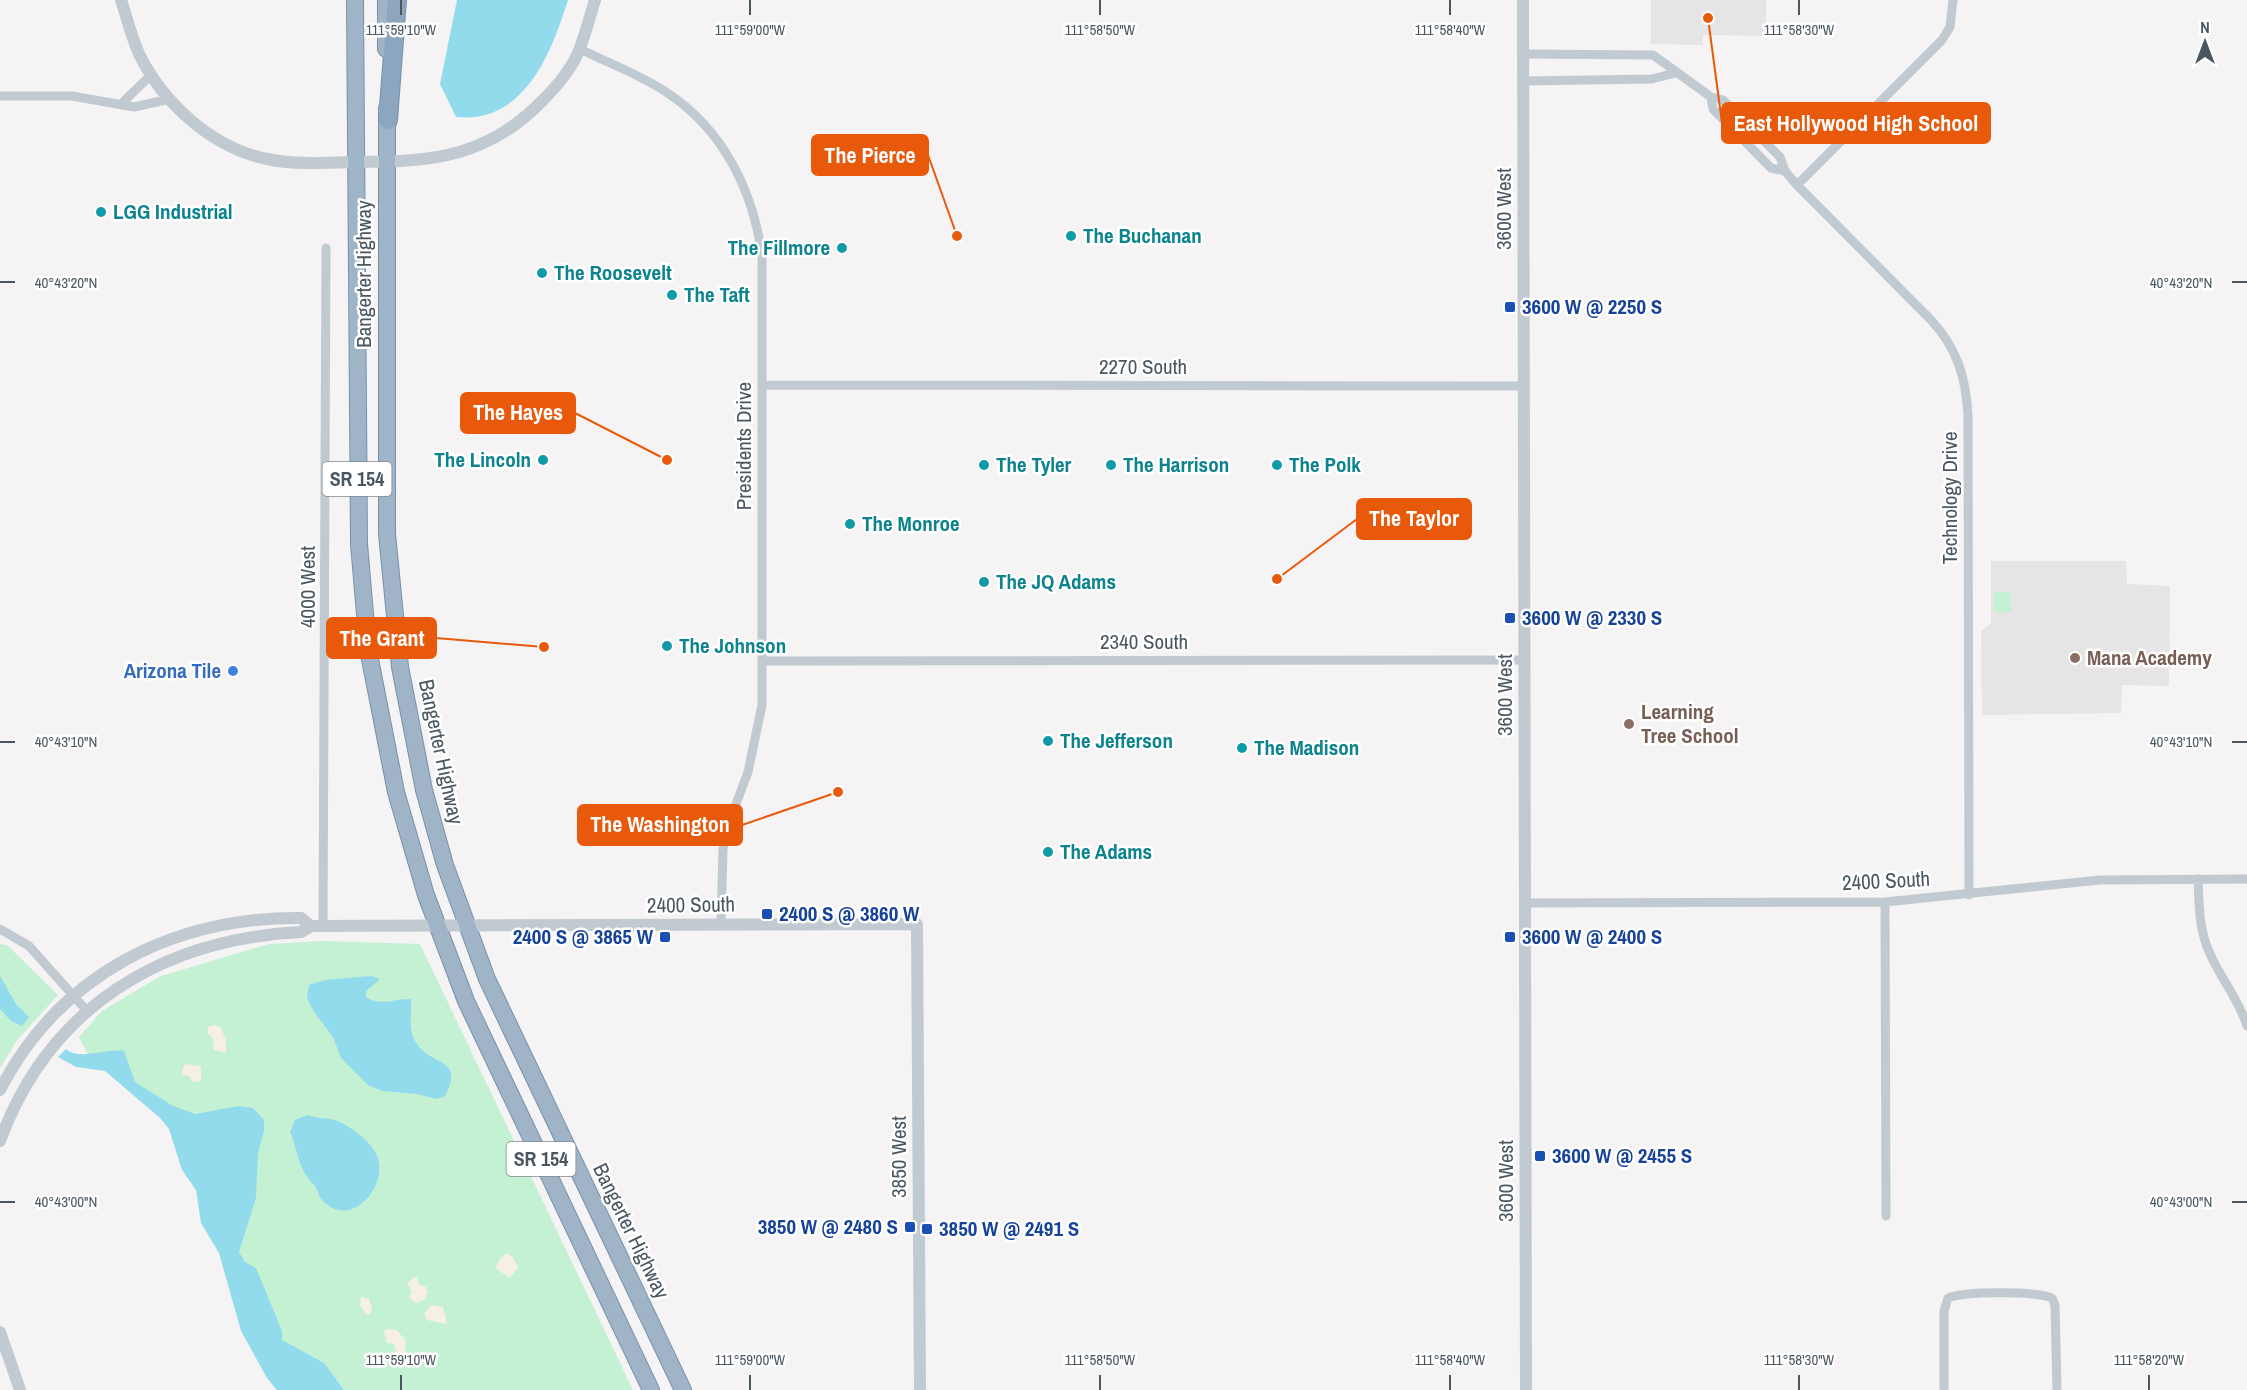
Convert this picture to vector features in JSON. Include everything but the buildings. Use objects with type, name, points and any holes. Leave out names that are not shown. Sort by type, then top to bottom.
[{"type":"highway","name":"Bangerter Highway","points":[[355,0],[357,476],[362,596],[374,687],[396,792],[413,856],[466,1001],[651,1390]]},
{"type":"highway","name":"Bangerter Highway","points":[[386,0],[387,534],[394,620],[406,705],[424,790],[466,926],[507,1025],[683,1390]]},
{"type":"highway","points":[[388,120],[396,0]]},
{"type":"street","points":[[121,0],[140,55],[170,99],[195,124],[241,152],[267,159],[296,162],[388,162],[448,155],[483,146],[530,114],[560,82],[580,49],[595,0]]},
{"type":"street","name":"3600 West","points":[[1523,0],[1526,1390]]},
{"type":"street","points":[[1797,185],[1942,40],[1950,27],[1953,0]]},
{"type":"street","name":"Presidents Drive","points":[[580,49],[649,82],[693,112],[714,134],[741,178],[758,229],[762,256],[760,724],[748,772],[733,812],[723,849],[721,924]]},
{"type":"street","name":"Technology Drive","points":[[1524,54],[1653,55],[1675,74],[1711,98],[1723,100],[1780,157],[1785,171],[1797,185],[1940,330],[1959,359],[1964,376],[1968,416],[1969,895]]},
{"type":"street","points":[[121,104],[152,74]]},
{"type":"street","points":[[1524,81],[1652,79],[1675,74]]},
{"type":"street","points":[[0,96],[72,96],[134,107],[170,99]]},
{"type":"street","name":"Technology Drive","points":[[1711,98],[1713,109],[1771,168],[1785,171]]},
{"type":"street","name":"4000 West","points":[[317,926],[326,248]]},
{"type":"street","name":"2270 South","points":[[762,385],[1524,386]]},
{"type":"street","name":"2340 South","points":[[762,661],[1525,660]]},
{"type":"street","points":[[2198,879],[2200,920],[2206,945],[2237,1001],[2247,1026]]},
{"type":"street","name":"2400 South","points":[[1525,903],[1885,902],[2100,880],[2247,879]]},
{"type":"street","points":[[1885,902],[1886,1216]]},
{"type":"street","points":[[0,1090],[28,1045],[73,996],[123,960],[188,932],[224,923],[301,918],[317,926]]},
{"type":"street","name":"2400 South","points":[[317,926],[917,924]]},
{"type":"street","name":"3850 West","points":[[917,924],[920,1390]]},
{"type":"street","points":[[0,1141],[30,1076],[51,1047],[87,1011],[137,976],[173,958],[231,940],[301,932],[317,926]]},
{"type":"street","points":[[0,929],[29,946],[87,1011]]},
{"type":"street","points":[[1944,1390],[1944,1311],[1947,1298],[1960,1295],[2038,1294],[2052,1298],[2056,1312],[2057,1390]]},
{"type":"street","points":[[0,1332],[20,1390]]},
{"type":"shaded area","points":[[1651,0],[1766,0],[1766,36],[1703,35],[1703,45],[1651,44]]},
{"type":"shaded area","name":"Mana Academy","points":[[1991,561],[2126,561],[2127,584],[2170,586],[2169,686],[2122,685],[2121,713],[1982,715],[1981,631],[1991,623]]},
{"type":"green space","points":[[1994,592],[2011,592],[2011,612],[1994,612]]},
{"type":"green space","points":[[322,941],[420,944],[633,1390],[304,1390],[175,1118],[88,1055],[79,1037],[102,1011],[161,976],[269,944]]},
{"type":"green space","points":[[0,944],[7,945],[58,995],[17,1040],[0,1068]]},
{"type":"sand","points":[[215,1025],[220,1027],[226,1039],[226,1053],[214,1050],[212,1037],[207,1033],[208,1027]]},
{"type":"sand","points":[[185,1064],[201,1066],[201,1081],[193,1082],[189,1076],[183,1075]]},
{"type":"sand","points":[[506,1253],[513,1257],[518,1268],[509,1278],[496,1268],[499,1260]]},
{"type":"sand","points":[[417,1277],[419,1284],[426,1287],[428,1292],[424,1300],[416,1303],[409,1298],[412,1291],[407,1284]]},
{"type":"sand","points":[[361,1297],[369,1299],[372,1309],[370,1314],[366,1314],[360,1306]]},
{"type":"sand","points":[[431,1305],[443,1307],[447,1324],[427,1320],[424,1314]]},
{"type":"sand","points":[[397,1330],[406,1341],[404,1354],[397,1354],[394,1344],[387,1343],[384,1331]]},
{"type":"water","points":[[457,0],[568,0],[553,42],[531,81],[517,97],[500,109],[480,116],[456,117],[440,84]]},
{"type":"water","points":[[0,976],[16,1004],[29,1017],[22,1026],[11,1021],[0,1009]]},
{"type":"water","points":[[371,976],[380,979],[366,991],[366,997],[383,1002],[411,999],[411,1028],[414,1039],[423,1051],[449,1068],[450,1084],[445,1096],[437,1099],[417,1094],[383,1091],[369,1086],[341,1058],[333,1037],[314,1012],[307,998],[309,985],[325,980]]},
{"type":"water","points":[[66,1049],[78,1054],[124,1051],[135,1082],[173,1106],[196,1114],[238,1106],[253,1108],[264,1120],[264,1131],[258,1153],[256,1198],[239,1252],[245,1262],[256,1268],[282,1331],[282,1340],[324,1363],[344,1390],[277,1390],[267,1378],[241,1331],[219,1253],[201,1223],[196,1190],[182,1170],[169,1129],[160,1118],[105,1071],[76,1067],[58,1057]]},
{"type":"water","points":[[307,1115],[342,1123],[360,1135],[374,1150],[379,1162],[379,1174],[368,1198],[358,1206],[347,1210],[336,1209],[324,1202],[303,1171],[290,1132],[295,1120]]},
{"type":"place","name":"East Hollywood High School","points":[[1708,18]]},
{"type":"place","name":"LGG Industrial","points":[[101,212]]},
{"type":"place","name":"The Pierce","points":[[957,236]]},
{"type":"place","name":"The Buchanan","points":[[1071,236]]},
{"type":"place","name":"The Fillmore","points":[[842,248]]},
{"type":"place","name":"The Roosevelt","points":[[542,273]]},
{"type":"place","name":"The Taft","points":[[672,295]]},
{"type":"place","name":"3600 W @ 2250 S","points":[[1510,307]]},
{"type":"place","name":"The Lincoln","points":[[543,460]]},
{"type":"place","name":"The Hayes","points":[[667,460]]},
{"type":"place","name":"The Tyler","points":[[984,465]]},
{"type":"place","name":"The Harrison","points":[[1111,465]]},
{"type":"place","name":"The Polk","points":[[1277,465]]},
{"type":"place","name":"The Monroe","points":[[850,524]]},
{"type":"place","name":"The Taylor","points":[[1277,579]]},
{"type":"place","name":"The JQ Adams","points":[[984,582]]},
{"type":"place","name":"3600 W @ 2330 S","points":[[1510,618]]},
{"type":"place","name":"The Johnson","points":[[667,646]]},
{"type":"place","name":"The Grant","points":[[544,647]]},
{"type":"place","name":"Mana Academy","points":[[2075,658]]},
{"type":"place","name":"Arizona Tile","points":[[233,671]]},
{"type":"place","name":"Learning Tree School","points":[[1629,724]]},
{"type":"place","name":"The Jefferson","points":[[1048,741]]},
{"type":"place","name":"The Madison","points":[[1242,748]]},
{"type":"place","name":"The Washington","points":[[838,792]]},
{"type":"place","name":"The Adams","points":[[1048,852]]},
{"type":"place","name":"2400 S @ 3860 W","points":[[767,914]]},
{"type":"place","name":"2400 S @ 3865 W","points":[[665,937]]},
{"type":"place","name":"3600 W @ 2400 S","points":[[1510,937]]},
{"type":"place","name":"3600 W @ 2455 S","points":[[1540,1156]]},
{"type":"place","name":"3850 W @ 2480 S","points":[[910,1227]]},
{"type":"place","name":"3850 W @ 2491 S","points":[[927,1229]]}]
